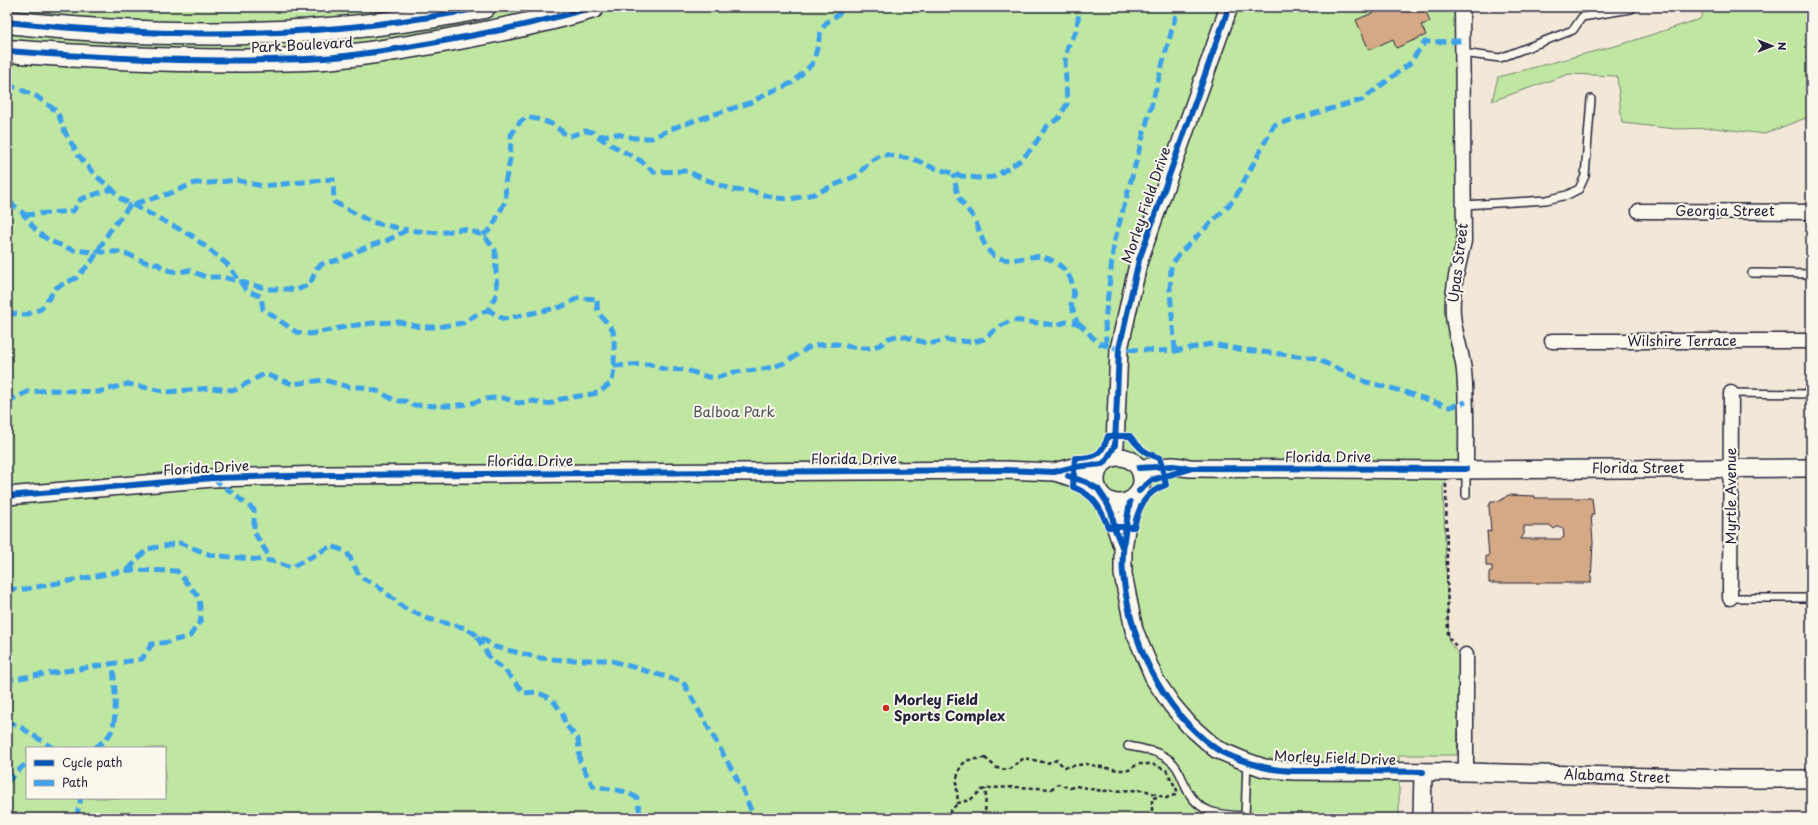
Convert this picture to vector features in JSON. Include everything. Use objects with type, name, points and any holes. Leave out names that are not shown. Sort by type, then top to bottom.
[{"type":"main road","name":"Park Boulevard","points":[[7,22],[114,31],[203,34],[315,30],[395,22],[484,7]]},
{"type":"main road","name":"Park Boulevard","points":[[7,51],[111,58],[203,61],[325,58],[405,48],[469,36],[560,17],[593,7]]},
{"type":"street","name":"Morley Field Drive","points":[[1104,462],[1115,446],[1119,349],[1139,260],[1229,7]]},
{"type":"street","name":"Upas Street","points":[[1462,7],[1464,241],[1456,275],[1452,312],[1456,339],[1464,368],[1466,402],[1466,469]]},
{"type":"street","name":"Georgia Street","points":[[1639,210],[1811,212]]},
{"type":"street","name":"Wilshire Terrace","points":[[1552,341],[1811,341]]},
{"type":"street","name":"Myrtle Avenue","points":[[1730,598],[1731,393]]},
{"type":"street","name":"Morley Field Drive","points":[[1117,417],[1121,423],[1135,464]]},
{"type":"street","points":[[1123,457],[1135,464],[1142,484],[1134,497],[1114,504],[1102,495],[1096,483],[1096,472],[1104,462],[1111,458],[1123,457]]},
{"type":"street","name":"Florida Drive","points":[[7,496],[213,478],[328,475],[982,470],[1054,472],[1104,462]]},
{"type":"street","name":"Florida Drive","points":[[1135,464],[1190,468],[1466,469]]},
{"type":"street","name":"Florida Drive","points":[[1134,497],[1152,480],[1190,468]]},
{"type":"street","name":"Florida Street","points":[[1466,469],[1811,468]]},
{"type":"street","name":"Florida Drive","points":[[1054,472],[1086,482],[1102,495]]},
{"type":"street","name":"Morley Field Drive","points":[[1102,495],[1112,514],[1114,527],[1123,549]]},
{"type":"street","name":"Morley Field Drive","points":[[1134,497],[1123,549],[1123,574],[1134,630],[1155,680],[1188,725],[1216,749],[1264,768],[1293,770],[1423,772]]},
{"type":"street","points":[[1466,655],[1466,772]]},
{"type":"street","points":[[1422,818],[1423,772]]},
{"type":"street","name":"Alabama Street","points":[[1423,772],[1731,779],[1811,779]]},
{"type":"lane","points":[[1462,53],[1500,58],[1573,30],[1582,17],[1631,9]]},
{"type":"lane","points":[[1464,205],[1546,200],[1567,195],[1579,189],[1585,176],[1591,99]]},
{"type":"lane","points":[[1752,273],[1811,274]]},
{"type":"lane","points":[[1731,393],[1811,394]]},
{"type":"lane","points":[[1466,469],[1466,495]]},
{"type":"lane","points":[[1730,598],[1811,598]]},
{"type":"lane","points":[[1128,746],[1156,752],[1174,764],[1191,798],[1199,806],[1208,811],[1222,815],[1245,817],[1246,762]]},
{"type":"path","points":[[1446,470],[1448,637],[1466,655]]},
{"type":"path","points":[[944,818],[958,803],[970,800],[986,789],[1020,787],[1051,789],[1058,784],[1070,788],[1076,786],[1102,791],[1144,790],[1166,798],[1175,795],[1177,790],[1166,770],[1152,764],[1138,764],[1130,770],[1118,770],[1086,764],[1064,767],[1057,760],[1047,763],[1024,758],[1008,770],[997,768],[985,758],[968,760],[959,770],[957,785],[958,803]]},
{"type":"path","points":[[985,818],[986,789]]},
{"type":"path","points":[[1152,818],[1152,798],[1158,796]]},
{"type":"green space","name":"Balboa Park","points":[[7,7],[1457,7],[1461,456],[1443,487],[1449,642],[1460,656],[1457,755],[1399,755],[1399,818],[7,818]]},
{"type":"green space","points":[[1705,7],[1811,7],[1811,116],[1764,134],[1715,128],[1676,129],[1622,123],[1617,76],[1569,74],[1492,101],[1498,77],[1626,43],[1700,19]]},
{"type":"building","points":[[1387,7],[1424,7],[1430,22],[1421,25],[1426,35],[1396,48],[1393,39],[1369,50],[1356,20]]},
{"type":"building","points":[[1508,495],[1535,496],[1535,498],[1592,498],[1594,515],[1591,515],[1593,542],[1591,583],[1489,583],[1489,572],[1492,572],[1492,566],[1486,566],[1486,556],[1489,556],[1487,531],[1491,532],[1489,506],[1491,501],[1500,501]],"holes":[[[1524,526],[1551,526],[1554,529],[1557,527],[1563,528],[1564,537],[1561,539],[1521,539],[1524,534]]]},
{"type":"marked path","points":[[599,136],[617,134],[634,138],[652,138],[676,127],[752,102],[768,93],[792,83],[812,64],[821,31],[826,23],[841,12],[854,7]]},
{"type":"marked path","points":[[483,235],[491,229],[506,200],[505,183],[510,160],[511,135],[520,122],[527,117],[550,123],[570,136],[585,131],[592,132],[606,142],[641,161],[654,172],[687,171],[733,190],[751,191],[775,198],[791,199],[814,194],[858,175],[869,162],[883,154],[916,160],[931,167],[962,176],[978,178],[994,177],[1021,160],[1033,147],[1046,127],[1059,118],[1067,104],[1065,61],[1068,46],[1076,31],[1080,7]]},
{"type":"marked path","points":[[1106,346],[1105,321],[1114,243],[1178,7]]},
{"type":"marked path","points":[[1175,351],[1170,291],[1171,266],[1180,253],[1234,200],[1274,125],[1362,100],[1409,64],[1425,42],[1462,41]]},
{"type":"marked path","points":[[7,84],[36,96],[55,110],[66,134],[79,156],[96,176],[112,189],[121,199],[191,235],[228,265],[247,291],[261,296],[263,309],[296,332],[310,334],[373,323],[400,322],[420,327],[436,327],[463,323],[488,310],[497,293],[495,249],[483,235],[463,229],[440,233],[407,230],[386,241],[369,246],[338,260],[322,264],[317,268],[310,284],[295,291],[289,289],[269,289],[222,277],[206,277],[189,270],[172,271],[164,269],[158,264],[148,263],[119,252],[73,250],[50,241],[37,232],[22,212],[7,200]]},
{"type":"marked path","points":[[614,366],[648,364],[664,369],[686,370],[708,377],[719,377],[735,372],[773,367],[784,363],[808,348],[818,345],[836,344],[858,348],[869,348],[880,345],[889,338],[900,335],[929,344],[946,340],[974,342],[984,339],[997,328],[1012,320],[1056,325],[1066,322],[1077,323],[1071,304],[1074,291],[1070,278],[1065,270],[1046,258],[1031,257],[1010,260],[996,257],[991,254],[984,244],[975,220],[959,198],[954,174]]},
{"type":"marked path","points":[[7,313],[25,315],[41,309],[57,287],[76,278],[92,261],[109,232],[130,205],[168,194],[195,183],[236,180],[262,186],[333,179],[334,202],[371,222],[407,230]]},
{"type":"marked path","points":[[24,215],[73,211],[81,199],[112,189]]},
{"type":"marked path","points":[[7,402],[27,392],[52,390],[98,392],[128,384],[168,392],[210,388],[235,390],[264,374],[293,384],[324,380],[349,387],[362,387],[380,392],[396,401],[405,401],[413,405],[448,406],[469,404],[494,398],[504,398],[518,403],[534,401],[543,404],[553,403],[561,399],[598,393],[611,383],[614,366],[614,335],[611,327],[599,313],[597,305],[598,299],[578,298],[561,307],[504,319],[488,310]]},
{"type":"marked path","points":[[1077,323],[1082,326],[1098,343],[1119,349],[1175,351],[1212,344],[1245,350],[1315,358],[1366,382],[1402,391],[1450,407],[1466,402]]},
{"type":"marked path","points":[[213,478],[254,510],[254,532],[272,561]]},
{"type":"marked path","points":[[128,570],[147,549],[180,543],[211,555],[272,561],[291,568],[331,546],[347,552],[360,577],[378,586],[404,608],[429,619],[466,628],[495,647],[540,658],[565,660],[609,660],[683,682],[742,788],[754,818]]},
{"type":"marked path","points":[[7,588],[20,590],[128,570],[177,571],[199,597],[201,620],[190,636],[169,642],[152,644],[142,659],[7,680]]},
{"type":"marked path","points":[[477,637],[491,660],[504,669],[524,693],[535,692],[546,696],[555,703],[563,715],[565,724],[578,739],[580,762],[593,786],[627,792],[637,798],[641,818]]},
{"type":"marked path","points":[[96,747],[109,735],[114,723],[115,697],[113,663]]},
{"type":"marked path","points":[[7,721],[22,728],[51,747]]},
{"type":"marked path","points":[[7,782],[26,765]]},
{"type":"marked path","points":[[76,818],[81,799]]},
{"type":"cycle path","points":[[7,22],[66,28],[126,31],[246,33],[306,31],[365,26],[425,18],[484,7]]},
{"type":"cycle path","points":[[7,51],[205,61],[324,58],[384,51],[481,34],[537,22],[593,7]]},
{"type":"cycle path","points":[[7,496],[213,478],[329,475],[1006,470],[1054,472],[1074,467],[1102,464],[1106,461],[1115,445],[1119,349],[1139,260],[1229,7]]},
{"type":"cycle path","points":[[1108,436],[1130,436],[1143,450],[1160,458],[1166,485],[1153,492],[1144,501],[1138,513],[1134,527],[1108,527],[1095,502],[1086,494],[1073,487],[1075,458],[1092,456],[1100,452],[1106,443],[1108,436]]},
{"type":"cycle path","points":[[1139,468],[1173,466],[1190,468],[1466,469]]},
{"type":"cycle path","points":[[1139,491],[1152,480],[1186,470]]},
{"type":"cycle path","points":[[1068,476],[1086,482],[1098,489],[1112,514],[1114,527],[1123,549]]},
{"type":"cycle path","points":[[1130,502],[1124,538],[1123,574],[1133,623],[1141,648],[1151,671],[1178,713],[1196,732],[1215,748],[1225,754],[1270,769],[1300,771],[1423,772]]},
{"type":"place","name":"Morley Field Sports Complex","points":[[886,708]]}]
